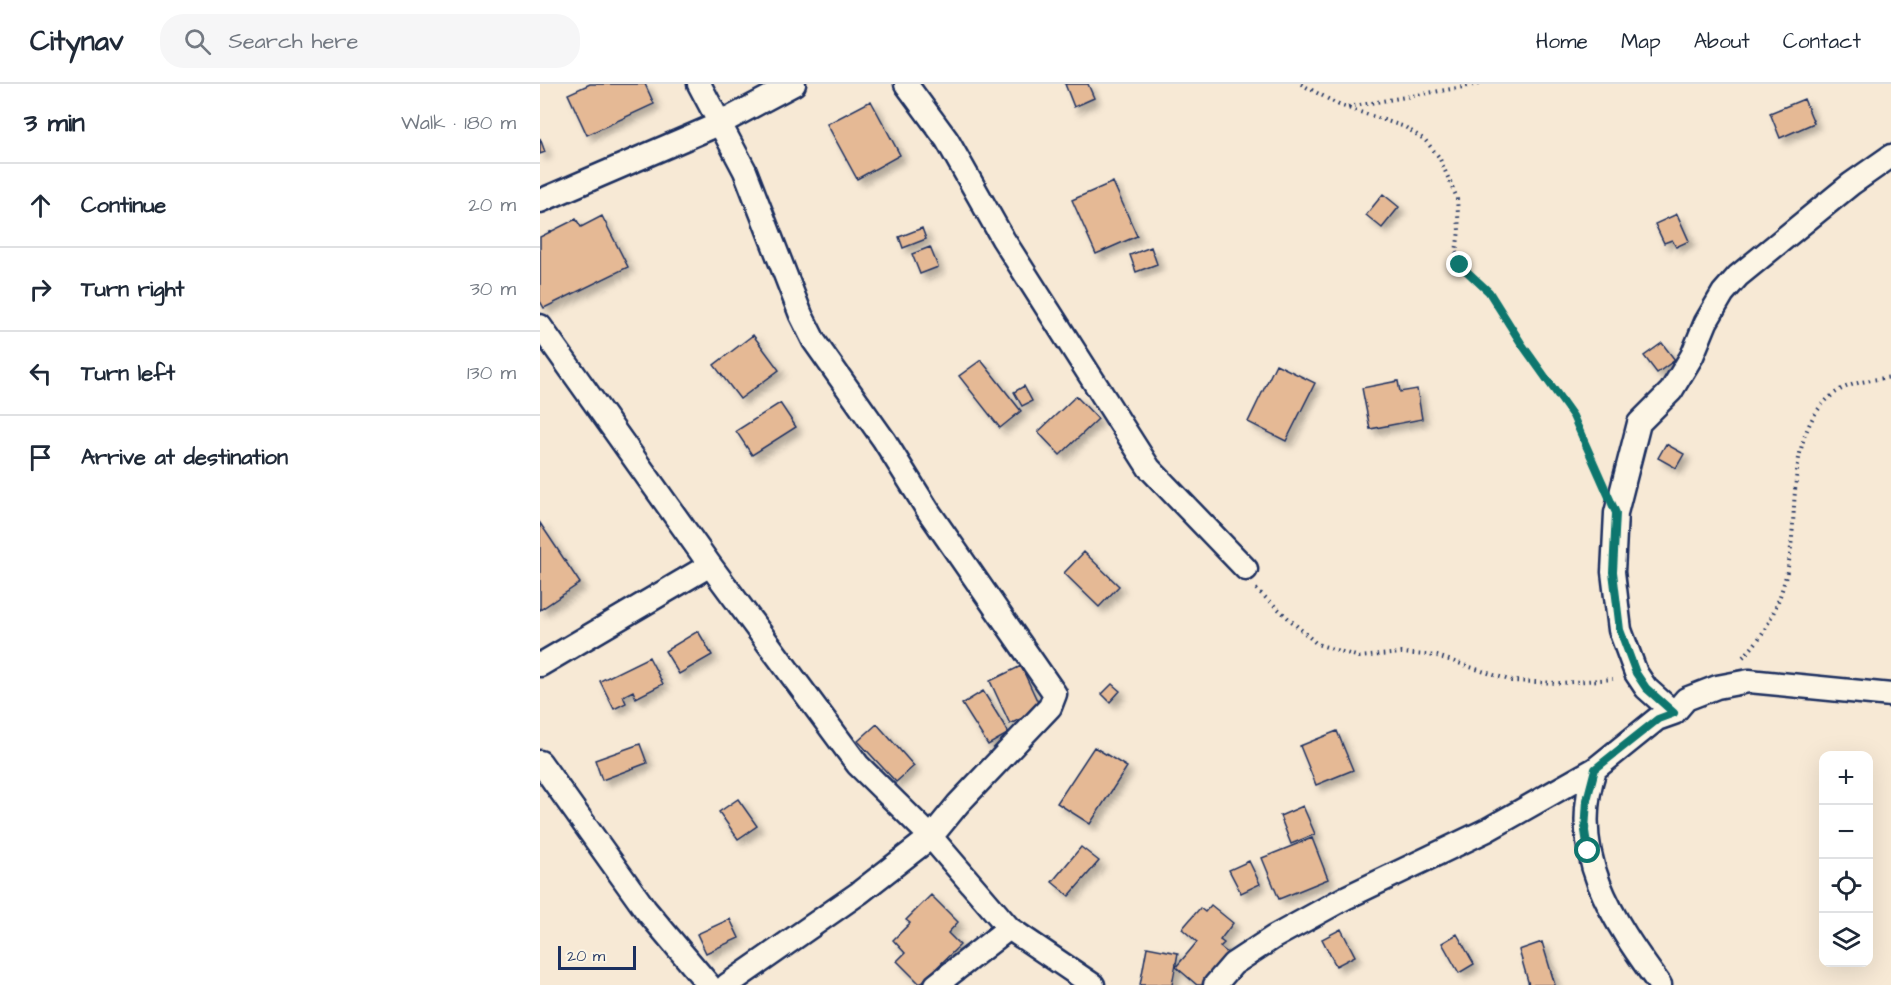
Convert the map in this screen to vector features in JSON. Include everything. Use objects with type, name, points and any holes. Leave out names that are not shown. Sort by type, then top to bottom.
[{"type":"street","points":[[699,84],[745,171],[801,315],[814,341],[884,440],[929,513],[1055,694],[1050,707],[966,796],[931,837],[859,893],[727,985]]},
{"type":"street","points":[[540,201],[720,124],[794,84]]},
{"type":"street","points":[[906,84],[947,140],[1004,239],[1149,468],[1246,569]]},
{"type":"street","points":[[1674,713],[1646,688],[1636,673],[1620,630],[1613,572],[1616,513],[1639,423],[1671,391],[1692,356],[1706,322],[1723,293],[1770,249],[1851,184],[1891,156]]},
{"type":"street","points":[[540,326],[710,565],[858,765],[931,837],[1009,928],[1093,985]]},
{"type":"street","points":[[540,665],[710,565]]},
{"type":"street","points":[[1215,985],[1233,964],[1274,937],[1345,898],[1487,830],[1595,769],[1658,719],[1674,713],[1686,699],[1717,687],[1749,681],[1891,695]]},
{"type":"street","points":[[540,762],[645,909],[710,985]]},
{"type":"street","points":[[1595,769],[1587,800],[1585,831],[1588,851],[1614,917],[1658,984]]},
{"type":"street","points":[[936,985],[1009,928]]},
{"type":"path","points":[[1301,84],[1322,97],[1346,107],[1405,127],[1425,140],[1439,157],[1457,198],[1459,231],[1456,252],[1460,265],[1489,292],[1521,343],[1573,416],[1616,513]]},
{"type":"path","points":[[1346,107],[1480,84]]},
{"type":"path","points":[[1717,687],[1765,630],[1783,587],[1791,548],[1794,495],[1803,445],[1812,417],[1834,394],[1856,383],[1891,377]]},
{"type":"path","points":[[1246,569],[1258,593],[1287,615],[1317,644],[1359,657],[1401,653],[1437,656],[1512,681],[1560,682],[1611,678],[1646,688]]},
{"type":"building","points":[[590,84],[645,84],[654,104],[587,135],[568,94]]},
{"type":"building","points":[[1065,84],[1088,84],[1094,98],[1074,107]]},
{"type":"building","points":[[1804,99],[1814,123],[1780,138],[1770,113]]},
{"type":"building","points":[[871,101],[900,155],[857,179],[827,124]]},
{"type":"building","points":[[540,138],[545,152],[540,154]]},
{"type":"building","points":[[1113,182],[1137,236],[1096,254],[1072,200]]},
{"type":"building","points":[[1383,194],[1399,207],[1382,228],[1366,215]]},
{"type":"building","points":[[1677,214],[1689,241],[1676,247],[1672,240],[1664,243],[1655,224]]},
{"type":"building","points":[[602,216],[628,267],[544,308],[540,301],[540,237],[576,219],[581,227]]},
{"type":"building","points":[[922,228],[926,239],[903,248],[899,237]]},
{"type":"building","points":[[930,247],[938,267],[920,274],[912,254]]},
{"type":"building","points":[[1151,247],[1157,264],[1136,272],[1130,255]]},
{"type":"building","points":[[753,335],[779,370],[740,399],[714,365]]},
{"type":"building","points":[[1662,343],[1675,360],[1657,373],[1644,356]]},
{"type":"building","points":[[981,360],[1021,411],[1000,428],[959,376]]},
{"type":"building","points":[[1276,364],[1315,383],[1286,441],[1248,422]]},
{"type":"building","points":[[1398,381],[1400,392],[1417,389],[1422,419],[1370,429],[1362,388]]},
{"type":"building","points":[[1024,386],[1032,401],[1022,406],[1014,392]]},
{"type":"building","points":[[1076,396],[1098,419],[1060,455],[1038,432]]},
{"type":"building","points":[[780,403],[796,427],[752,455],[736,431]]},
{"type":"building","points":[[1666,444],[1684,454],[1676,468],[1658,458]]},
{"type":"building","points":[[540,523],[580,583],[540,610]]},
{"type":"building","points":[[1084,552],[1119,586],[1099,607],[1064,573]]},
{"type":"building","points":[[698,631],[712,655],[679,674],[665,651]]},
{"type":"building","points":[[649,657],[663,684],[636,698],[633,691],[623,696],[626,703],[614,709],[600,681]]},
{"type":"building","points":[[1021,666],[1041,709],[1010,724],[990,681]]},
{"type":"building","points":[[1112,684],[1120,691],[1110,702],[1102,694]]},
{"type":"building","points":[[983,691],[1009,733],[988,745],[962,704]]},
{"type":"building","points":[[877,724],[914,766],[896,782],[858,741]]},
{"type":"building","points":[[1337,731],[1353,770],[1316,785],[1300,746]]},
{"type":"building","points":[[640,744],[647,763],[602,780],[595,760]]},
{"type":"building","points":[[1094,747],[1127,767],[1090,824],[1057,803]]},
{"type":"building","points":[[738,799],[757,826],[738,839],[719,812]]},
{"type":"building","points":[[1303,806],[1315,834],[1291,844],[1280,816]]},
{"type":"building","points":[[1312,838],[1328,879],[1279,899],[1262,858]]},
{"type":"building","points":[[1081,847],[1099,861],[1069,896],[1052,882]]},
{"type":"building","points":[[1249,861],[1260,884],[1241,893],[1229,870]]},
{"type":"building","points":[[931,895],[958,922],[948,933],[960,945],[920,984],[897,961],[905,953],[893,940],[910,923],[906,920]]},
{"type":"building","points":[[1211,905],[1233,923],[1220,940],[1224,943],[1220,947],[1229,954],[1203,985],[1197,985],[1176,967],[1197,942],[1182,929],[1200,908],[1205,912]]},
{"type":"building","points":[[730,919],[739,938],[706,953],[697,934]]},
{"type":"building","points":[[1341,929],[1355,956],[1336,966],[1322,939]]},
{"type":"building","points":[[1457,934],[1474,964],[1459,973],[1442,943]]},
{"type":"building","points":[[1542,942],[1555,985],[1529,985],[1519,950]]},
{"type":"building","points":[[1147,947],[1178,953],[1172,985],[1140,985]]},
{"type":"route","points":[[1460,265],[1489,292],[1521,343],[1573,416],[1616,513],[1613,572],[1620,630],[1636,673],[1646,688],[1674,713],[1658,719],[1595,769],[1587,800],[1585,831],[1588,851]]}]
